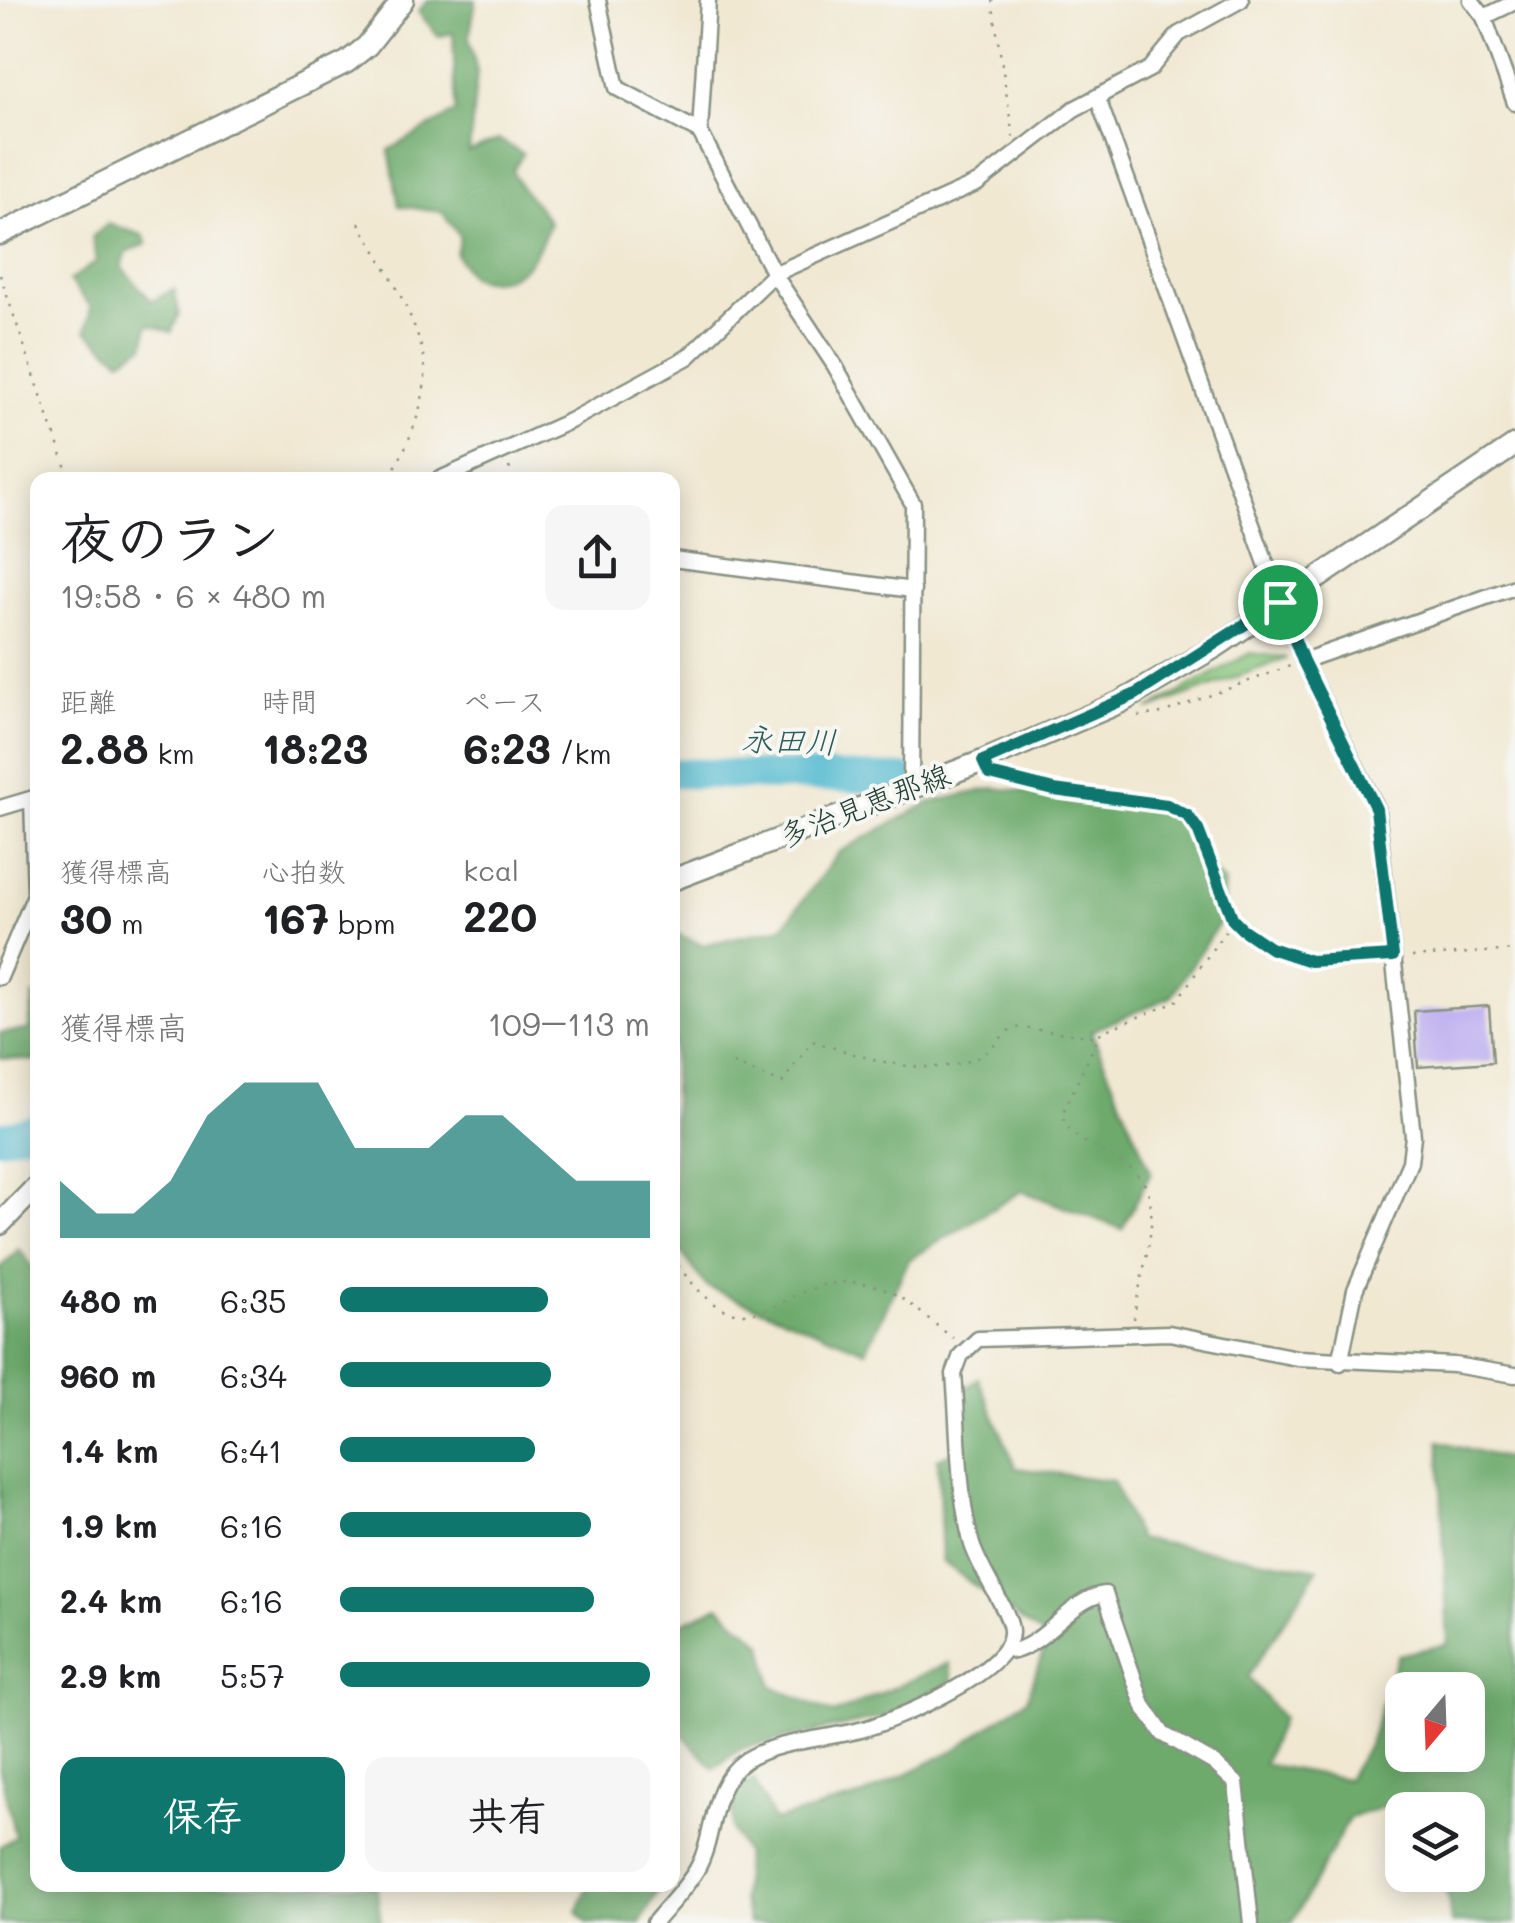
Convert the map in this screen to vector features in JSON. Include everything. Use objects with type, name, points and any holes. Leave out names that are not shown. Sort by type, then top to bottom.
[{"type":"main road","points":[[0,234],[347,62],[368,46],[404,0]]},
{"type":"main road","name":"多治見恵那線","points":[[680,877],[910,790],[1121,702],[1217,646],[1515,446]]},
{"type":"main road","points":[[0,1224],[30,1193]]},
{"type":"street","points":[[598,0],[617,88],[700,132],[737,194],[774,274],[835,366],[913,504],[910,790]]},
{"type":"street","points":[[700,132],[708,0]]},
{"type":"street","points":[[456,472],[570,422],[688,357],[774,274],[921,212],[978,183],[1074,109],[1150,69],[1179,34],[1219,6],[1241,0]]},
{"type":"street","points":[[1472,0],[1484,16],[1515,102]]},
{"type":"street","points":[[1484,16],[1515,2]]},
{"type":"street","points":[[1098,99],[1303,661],[1376,809],[1414,1150],[1355,1290],[1340,1362]]},
{"type":"street","points":[[680,560],[913,590]]},
{"type":"street","points":[[1303,661],[1515,587]]},
{"type":"street","points":[[0,808],[30,799]]},
{"type":"street","points":[[0,976],[30,907]]},
{"type":"street","points":[[680,1890],[698,1868],[714,1805],[728,1779],[747,1760],[868,1728],[920,1708],[984,1670],[1007,1646],[1011,1630],[1004,1609],[982,1576],[966,1519],[954,1374],[967,1348],[978,1340],[1134,1331],[1340,1362],[1454,1365],[1515,1375]]},
{"type":"street","points":[[1007,1646],[1014,1650],[1041,1640],[1092,1596],[1105,1594],[1143,1705],[1164,1734],[1214,1763],[1236,1783],[1251,1923]]},
{"type":"street","points":[[654,1923],[679,1892]]},
{"type":"path","points":[[992,0],[1016,154]]},
{"type":"path","points":[[358,223],[410,322],[424,360],[424,390],[391,472]]},
{"type":"path","points":[[0,274],[67,472]]},
{"type":"path","points":[[1121,702],[1141,718],[1303,661]]},
{"type":"path","points":[[983,761],[989,774],[1054,790],[1145,799],[1188,816],[1233,920],[1270,948],[1299,958],[1330,962],[1515,950]]},
{"type":"path","points":[[1134,1331],[1151,1220],[1148,1190],[1140,1174],[1072,1133],[1063,1123],[1068,1098],[1098,1036],[1114,1024],[1176,1002],[1233,920]]},
{"type":"path","points":[[733,1064],[782,1083],[812,1041],[888,1064],[920,1067],[977,1058],[1014,1027],[1098,1036]]},
{"type":"path","points":[[680,1266],[704,1294],[734,1314],[773,1310],[819,1285],[867,1284],[890,1292],[967,1348]]},
{"type":"green space","points":[[428,0],[476,0],[469,38],[477,72],[469,152],[499,140],[523,154],[513,170],[516,179],[549,223],[530,261],[499,280],[470,277],[456,254],[460,237],[442,212],[399,206],[389,150],[456,112],[453,33],[439,36],[418,12]]},
{"type":"green space","points":[[108,224],[143,235],[147,244],[127,252],[121,267],[152,301],[174,289],[179,313],[172,332],[148,324],[144,346],[121,360],[86,331],[91,307],[69,281],[97,261],[92,237]]},
{"type":"green space","points":[[1250,653],[1287,658],[1148,710]]},
{"type":"green space","points":[[994,788],[1159,806],[1197,835],[1204,860],[1224,884],[1221,920],[1171,997],[1091,1031],[1151,1172],[1122,1229],[1022,1191],[909,1260],[866,1351],[707,1287],[680,1250],[680,935],[702,945],[783,927],[839,852],[931,802]]},
{"type":"green space","points":[[30,1018],[30,1060],[0,1058],[0,1033],[28,1030]]},
{"type":"green space","points":[[19,1249],[30,1264],[30,1892],[377,1892],[381,1923],[0,1923],[0,1846],[15,1837],[0,1769],[0,1268]]},
{"type":"green space","points":[[978,1378],[1016,1468],[1113,1481],[1138,1539],[1318,1569],[1248,1677],[1282,1718],[1263,1764],[1347,1779],[1369,1744],[1385,1695],[1385,1772],[1485,1772],[1485,1672],[1392,1672],[1398,1655],[1448,1644],[1439,1441],[1506,1459],[1515,1453],[1515,1923],[1451,1923],[1446,1892],[1485,1892],[1485,1792],[1385,1792],[1385,1807],[1350,1817],[1292,1923],[749,1923],[742,1899],[745,1854],[732,1830],[733,1791],[754,1780],[774,1821],[863,1796],[958,1748],[1027,1699],[1047,1640],[942,1561],[938,1459],[964,1447],[960,1394]]},
{"type":"green space","points":[[719,1606],[763,1644],[772,1686],[834,1714],[949,1663],[953,1683],[888,1716],[743,1748],[714,1768],[680,1732],[680,1624]]},
{"type":"green space","points":[[586,1892],[658,1892],[640,1923],[588,1923],[577,1912]]},
{"type":"building","points":[[1489,1006],[1493,1062],[1418,1067],[1414,1011]]},
{"type":"waterway","name":"永田川","points":[[680,773],[903,779]]},
{"type":"waterway","name":"永田川","points":[[0,1137],[30,1130]]},
{"type":"route","points":[[1280,602],[1303,661],[1376,809],[1393,956],[1310,961],[1270,948],[1233,920],[1198,830],[1188,816],[1145,799],[1054,790],[989,774],[983,761],[1069,727],[1136,694],[1217,646],[1280,602]]}]
